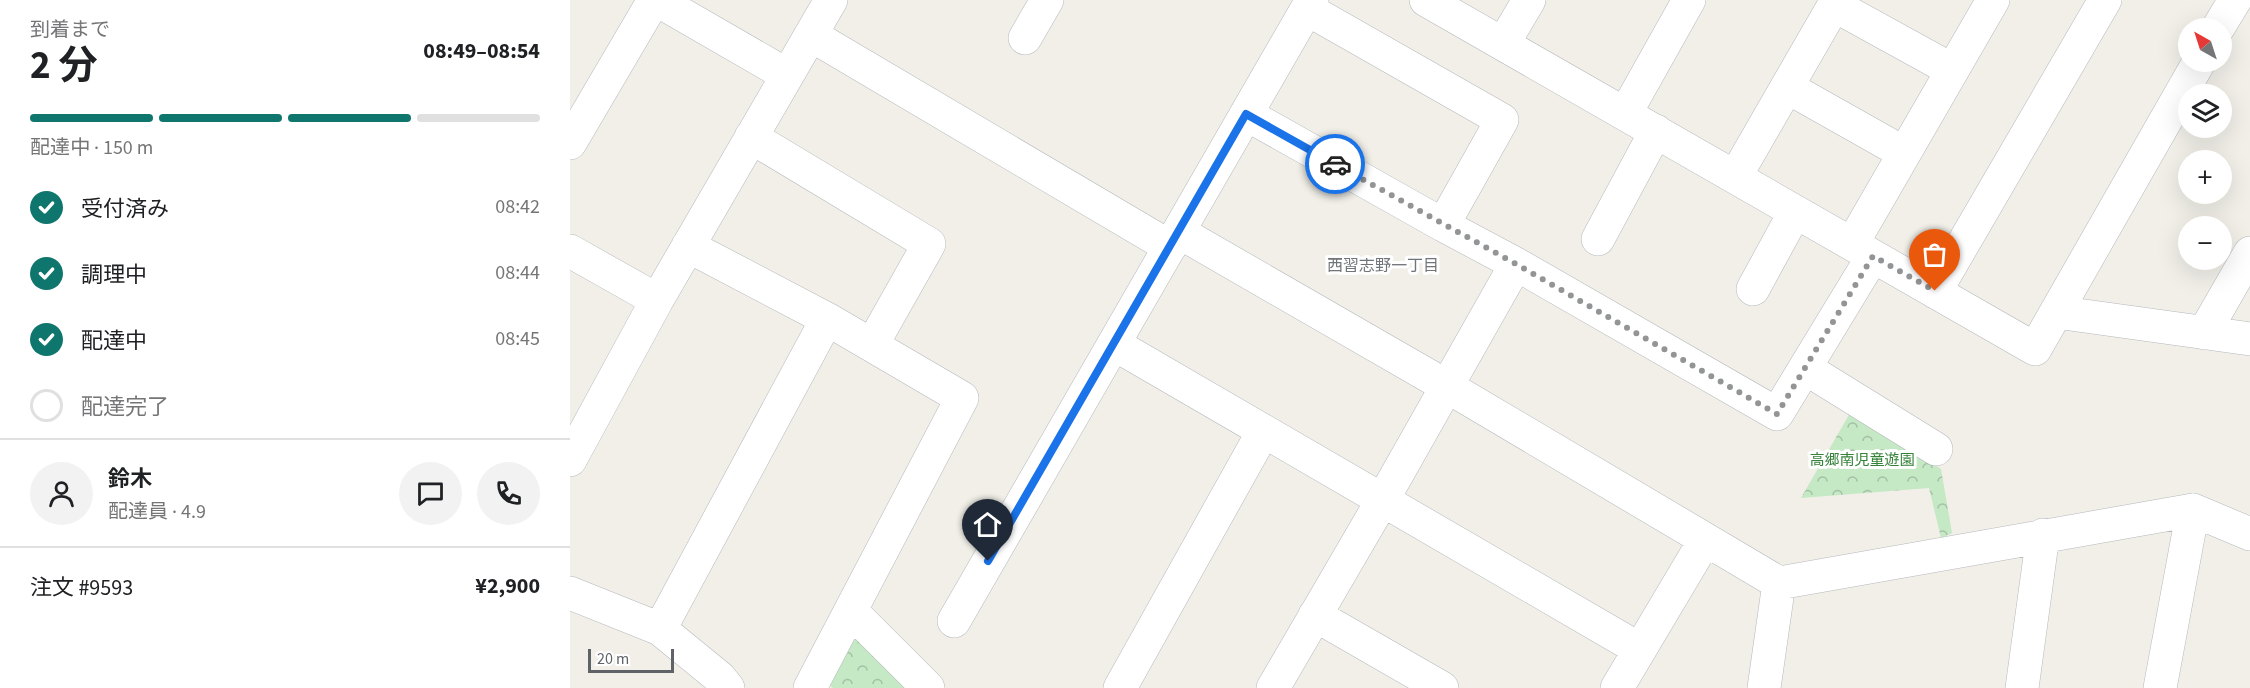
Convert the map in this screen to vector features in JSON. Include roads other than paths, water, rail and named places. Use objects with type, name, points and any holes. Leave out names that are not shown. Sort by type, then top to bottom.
[{"type":"street","points":[[570,143],[656,0],[787,75]]},
{"type":"street","points":[[570,460],[657,300],[831,0]]},
{"type":"street","points":[[1026,38],[1047,0]]},
{"type":"street","points":[[1426,0],[2035,349],[2193,72]]},
{"type":"street","points":[[1503,44],[1529,0]]},
{"type":"street","points":[[1625,114],[1689,0]]},
{"type":"street","points":[[1246,114],[1516,264],[1777,414],[1805,368],[1862,250],[1904,153],[1992,0]]},
{"type":"street","points":[[1935,291],[2106,0]]},
{"type":"street","points":[[2224,18],[2235,0]]},
{"type":"street","points":[[1735,177],[1835,2],[1952,70]]},
{"type":"street","points":[[954,621],[1310,5],[1503,120],[1443,225]]},
{"type":"street","points":[[811,34],[1174,240],[1448,387],[1779,583],[2193,510],[2250,534]]},
{"type":"street","points":[[1787,87],[1904,153]]},
{"type":"street","points":[[1598,239],[1656,131]]},
{"type":"street","points":[[751,137],[929,244],[872,345]]},
{"type":"street","points":[[1753,289],[1795,212]]},
{"type":"street","points":[[688,246],[826,319],[962,398],[810,688]]},
{"type":"street","points":[[570,251],[657,300]]},
{"type":"street","points":[[2204,333],[2250,254]]},
{"type":"street","points":[[1273,688],[1448,387],[1516,264]]},
{"type":"street","points":[[2056,312],[2250,339]]},
{"type":"street","points":[[660,629],[826,319]]},
{"type":"street","points":[[1114,344],[1639,650]]},
{"type":"street","points":[[1805,368],[1936,449]]},
{"type":"street","points":[[1120,688],[1263,432]]},
{"type":"street","points":[[2160,688],[2193,510]]},
{"type":"street","points":[[2022,688],[2043,535]]},
{"type":"street","points":[[1617,688],[1705,540]]},
{"type":"street","points":[[1764,688],[1779,583]]},
{"type":"street","points":[[570,593],[660,629],[720,678],[728,688]]},
{"type":"street","points":[[852,611],[928,688]]},
{"type":"street","points":[[1315,615],[1442,688]]},
{"type":"district","name":"西習志野一丁目","points":[[1383,265]]},
{"type":"park label","name":"高郷南児童遊園","points":[[1862,460]]}]
